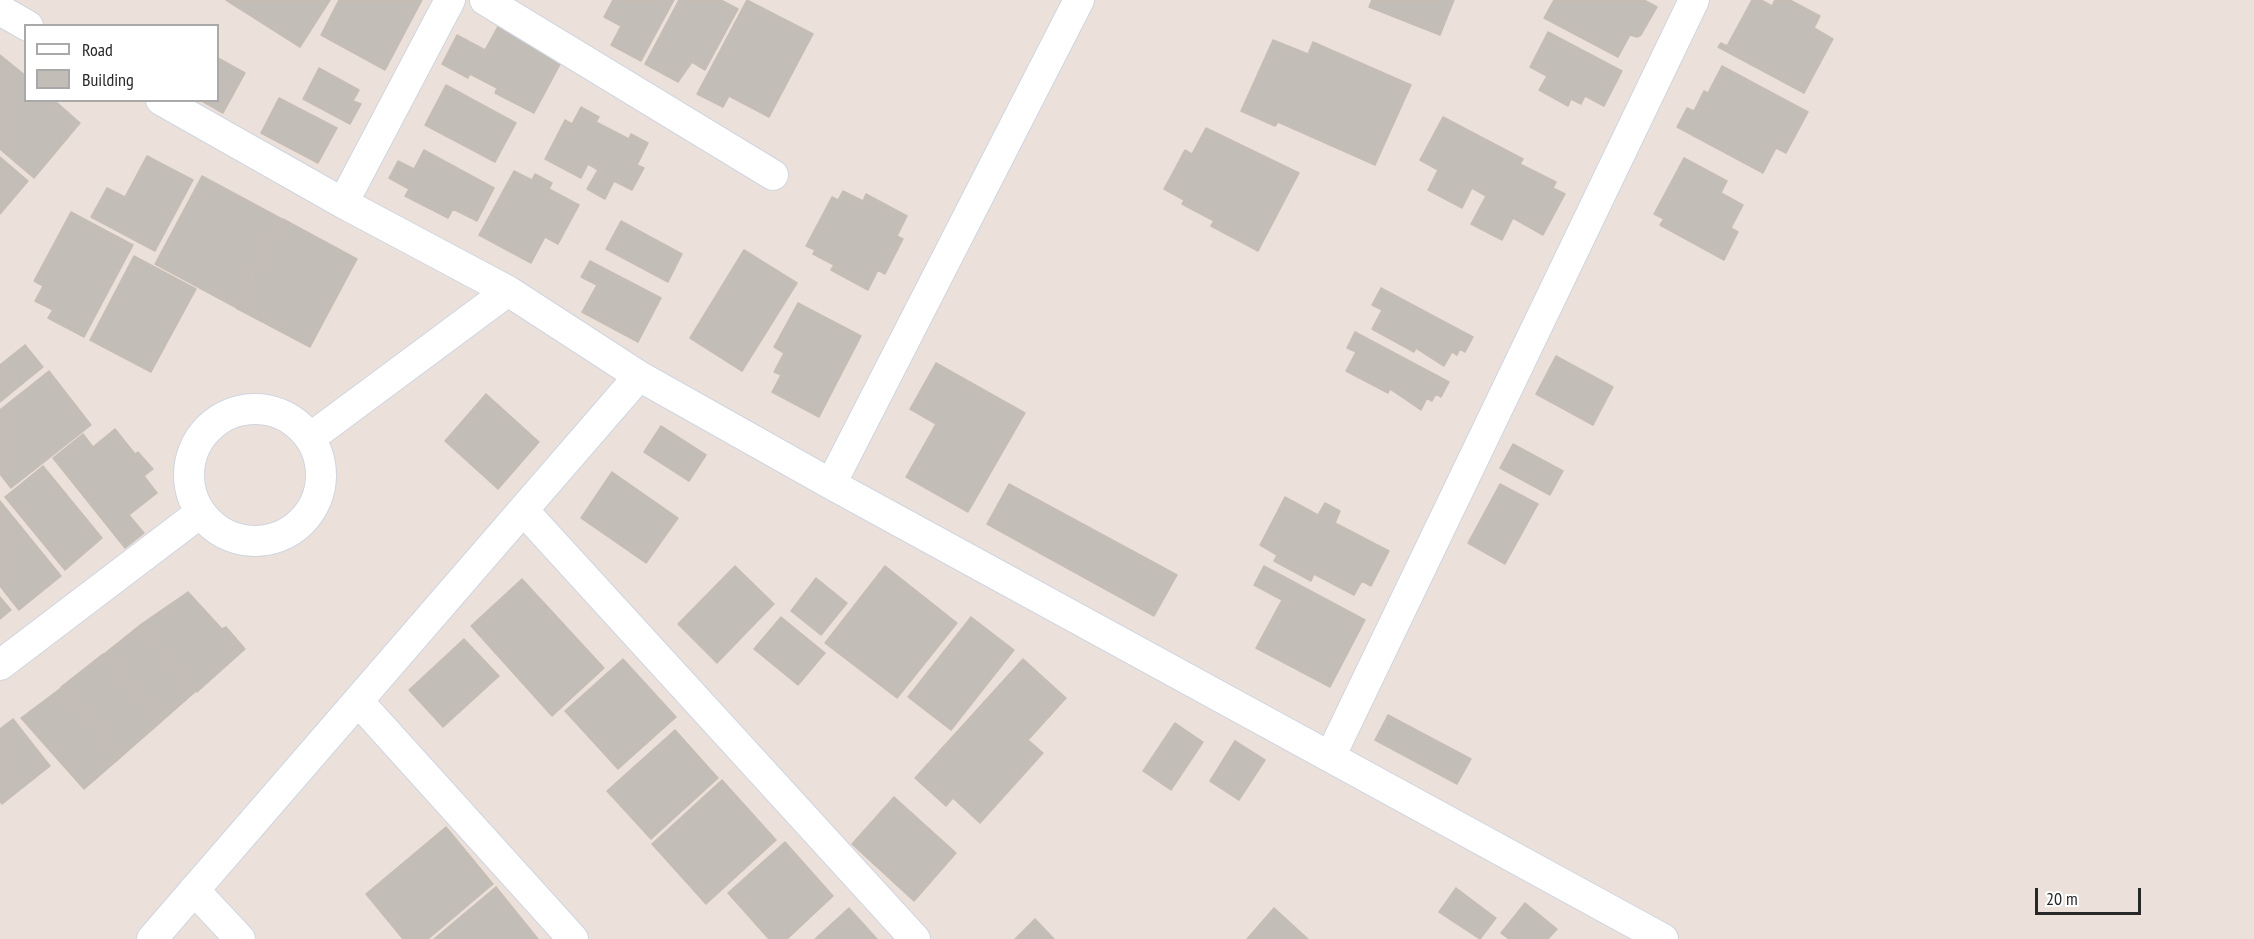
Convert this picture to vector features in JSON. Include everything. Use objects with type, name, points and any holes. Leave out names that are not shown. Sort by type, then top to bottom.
[{"type":"street","points":[[343,203],[450,0]]},
{"type":"street","points":[[485,0],[773,175]]},
{"type":"street","points":[[831,484],[1079,0]]},
{"type":"street","points":[[1330,755],[1694,0]]},
{"type":"street","points":[[0,10],[24,24]]},
{"type":"street","points":[[165,102],[343,203],[508,291],[639,376],[831,484],[1663,939]]},
{"type":"street","points":[[310,438],[508,291]]},
{"type":"street","points":[[152,939],[639,376]]},
{"type":"street","points":[[245,409],[264,409],[282,414],[298,424],[310,438],[320,464],[319,492],[312,510],[300,524],[284,535],[266,541],[246,541],[220,531],[200,513],[192,495],[188,476],[191,458],[198,440],[219,420],[245,409]]},
{"type":"street","points":[[524,511],[915,939]]},
{"type":"street","points":[[0,665],[200,513]]},
{"type":"street","points":[[358,701],[573,939]]},
{"type":"street","points":[[194,890],[240,939]]},
{"type":"building","points":[[226,0],[330,0],[300,47]]},
{"type":"building","points":[[339,0],[422,0],[385,70],[321,35]]},
{"type":"building","points":[[613,0],[674,0],[641,61],[611,45],[621,26],[604,17]]},
{"type":"building","points":[[679,0],[721,0],[738,9],[705,70],[692,62],[678,82],[645,64]]},
{"type":"building","points":[[747,0],[813,34],[769,117],[729,96],[723,107],[697,94]]},
{"type":"building","points":[[1372,0],[1454,0],[1440,35],[1369,7]]},
{"type":"building","points":[[1554,0],[1644,0],[1657,7],[1641,35],[1637,37],[1630,35],[1618,57],[1544,18]]},
{"type":"building","points":[[1752,0],[1761,0],[1772,6],[1775,0],[1790,0],[1820,16],[1814,28],[1833,39],[1804,93],[1718,47],[1721,43],[1727,46]]},
{"type":"building","points":[[501,21],[565,55],[534,113],[495,93],[497,88],[470,74],[468,78],[442,64],[457,35],[485,50]]},
{"type":"building","points":[[1548,32],[1622,71],[1604,106],[1585,96],[1581,104],[1571,99],[1568,106],[1539,90],[1547,76],[1530,67]]},
{"type":"building","points":[[1273,40],[1308,54],[1313,42],[1411,85],[1375,165],[1278,122],[1275,126],[1241,111]]},
{"type":"building","points":[[0,55],[24,74],[24,102],[56,102],[80,123],[34,178],[0,149]]},
{"type":"building","points":[[219,59],[245,73],[223,113],[204,102],[219,102]]},
{"type":"building","points":[[1722,66],[1808,112],[1786,153],[1776,148],[1763,173],[1677,127],[1687,108],[1694,111],[1704,91],[1708,93]]},
{"type":"building","points":[[319,68],[359,90],[353,101],[361,104],[350,124],[303,99]]},
{"type":"building","points":[[446,85],[516,123],[495,162],[425,125]]},
{"type":"building","points":[[279,98],[337,128],[318,163],[261,133]]},
{"type":"building","points":[[581,107],[599,117],[596,122],[629,139],[631,134],[648,143],[637,165],[644,168],[632,190],[614,181],[605,199],[587,189],[598,170],[588,164],[581,178],[545,159],[565,120],[572,124]]},
{"type":"building","points":[[1443,117],[1523,159],[1520,164],[1556,182],[1553,188],[1565,194],[1543,235],[1513,218],[1502,240],[1471,224],[1486,196],[1472,188],[1462,208],[1428,190],[1438,170],[1420,160]]},
{"type":"building","points":[[1206,128],[1299,173],[1258,251],[1211,226],[1214,221],[1182,204],[1184,200],[1164,189],[1185,150],[1192,154]]},
{"type":"building","points":[[424,150],[494,188],[477,221],[453,209],[448,218],[405,196],[409,189],[389,178],[398,161],[414,169]]},
{"type":"building","points":[[147,156],[193,180],[155,251],[91,217],[107,188],[125,197]]},
{"type":"building","points":[[0,157],[28,181],[0,214]]},
{"type":"building","points":[[1684,158],[1727,181],[1721,193],[1743,205],[1731,228],[1738,232],[1724,260],[1660,225],[1664,219],[1654,214]]},
{"type":"building","points":[[514,171],[532,180],[535,174],[552,183],[549,189],[579,205],[558,244],[545,237],[531,263],[479,235]]},
{"type":"building","points":[[202,176],[282,219],[235,307],[155,264]]},
{"type":"building","points":[[843,191],[863,201],[866,194],[907,216],[897,236],[903,239],[885,274],[878,270],[868,290],[831,270],[834,265],[813,254],[815,250],[806,246],[832,197],[838,200]]},
{"type":"building","points":[[71,212],[133,245],[84,337],[48,318],[53,310],[35,301],[43,286],[34,281]]},
{"type":"building","points":[[283,219],[357,259],[310,347],[236,308]]},
{"type":"building","points":[[621,221],[682,254],[668,282],[606,249]]},
{"type":"building","points":[[744,250],[797,283],[742,371],[690,338]]},
{"type":"building","points":[[134,256],[196,289],[151,372],[90,340]]},
{"type":"building","points":[[590,261],[661,298],[638,342],[582,312],[597,285],[581,277]]},
{"type":"building","points":[[1381,288],[1473,337],[1465,352],[1460,349],[1457,355],[1452,352],[1444,366],[1416,348],[1414,352],[1372,329],[1382,310],[1372,305]]},
{"type":"building","points":[[798,303],[861,336],[819,417],[772,392],[781,375],[774,372],[784,353],[774,347]]},
{"type":"building","points":[[1355,332],[1449,382],[1441,397],[1436,394],[1432,401],[1427,398],[1421,410],[1390,389],[1388,393],[1346,371],[1356,352],[1347,348]]},
{"type":"building","points":[[25,345],[43,367],[0,402],[0,365]]},
{"type":"building","points":[[1556,356],[1613,387],[1593,425],[1536,394]]},
{"type":"building","points":[[936,363],[1025,413],[968,512],[906,477],[936,424],[910,409]]},
{"type":"building","points":[[49,371],[91,425],[11,488],[0,474],[0,410]]},
{"type":"building","points":[[486,394],[539,442],[498,489],[445,441]]},
{"type":"building","points":[[661,426],[706,455],[689,481],[644,452]]},
{"type":"building","points":[[115,429],[135,454],[138,452],[153,469],[144,476],[157,493],[129,515],[144,533],[125,548],[53,458],[83,434],[93,447]]},
{"type":"building","points":[[1513,444],[1563,471],[1550,495],[1500,468]]},
{"type":"building","points":[[43,466],[102,538],[65,570],[5,497]]},
{"type":"building","points":[[612,472],[678,518],[646,563],[581,518]]},
{"type":"building","points":[[1009,484],[1177,575],[1154,616],[987,524]]},
{"type":"building","points":[[1500,484],[1538,504],[1505,564],[1468,543]]},
{"type":"building","points":[[1285,497],[1318,515],[1325,503],[1340,511],[1335,523],[1389,551],[1371,586],[1362,581],[1354,595],[1314,574],[1311,581],[1274,561],[1277,555],[1260,545]]},
{"type":"building","points":[[0,501],[61,576],[19,610],[0,586]]},
{"type":"building","points":[[735,566],[774,604],[717,663],[678,624]]},
{"type":"building","points":[[885,566],[957,623],[897,698],[825,643]]},
{"type":"building","points":[[1264,566],[1365,620],[1330,687],[1256,648],[1282,600],[1254,585]]},
{"type":"building","points":[[816,578],[847,603],[821,635],[791,611]]},
{"type":"building","points":[[522,579],[604,668],[552,716],[471,626]]},
{"type":"building","points":[[188,592],[222,629],[226,627],[245,649],[197,692],[140,625]]},
{"type":"building","points":[[0,597],[11,610],[0,619]]},
{"type":"building","points":[[781,617],[825,653],[798,685],[754,649]]},
{"type":"building","points":[[971,617],[1014,650],[951,730],[908,697]]},
{"type":"building","points":[[139,626],[196,691],[163,720],[104,654]]},
{"type":"building","points":[[464,639],[499,676],[443,727],[409,690]]},
{"type":"building","points":[[103,654],[162,721],[122,756],[61,687]]},
{"type":"building","points":[[623,659],[676,717],[618,769],[565,711]]},
{"type":"building","points":[[1023,659],[1066,698],[1028,740],[1043,753],[980,823],[953,798],[946,806],[915,778]]},
{"type":"building","points":[[61,688],[121,757],[84,789],[21,718]]},
{"type":"building","points":[[1388,715],[1471,759],[1457,784],[1375,740]]},
{"type":"building","points":[[13,719],[50,766],[2,804],[0,801],[0,729]]},
{"type":"building","points":[[1175,723],[1203,742],[1171,790],[1143,771]]},
{"type":"building","points":[[675,730],[718,778],[651,839],[607,791]]},
{"type":"building","points":[[1235,741],[1265,760],[1239,800],[1210,781]]},
{"type":"building","points":[[722,780],[776,840],[706,904],[652,844]]},
{"type":"building","points":[[894,797],[956,853],[914,901],[852,844]]},
{"type":"building","points":[[446,827],[493,884],[428,939],[403,939],[366,894]]},
{"type":"building","points":[[785,842],[833,896],[787,939],[769,939],[728,893]]},
{"type":"building","points":[[496,887],[538,939],[434,939]]},
{"type":"building","points":[[1456,888],[1496,918],[1480,939],[1439,912]]},
{"type":"building","points":[[1525,903],[1557,929],[1548,939],[1509,939],[1501,933]]},
{"type":"building","points":[[849,908],[877,939],[815,939]]},
{"type":"building","points":[[1274,908],[1308,939],[1247,939]]},
{"type":"building","points":[[1035,919],[1054,939],[1015,939]]}]
